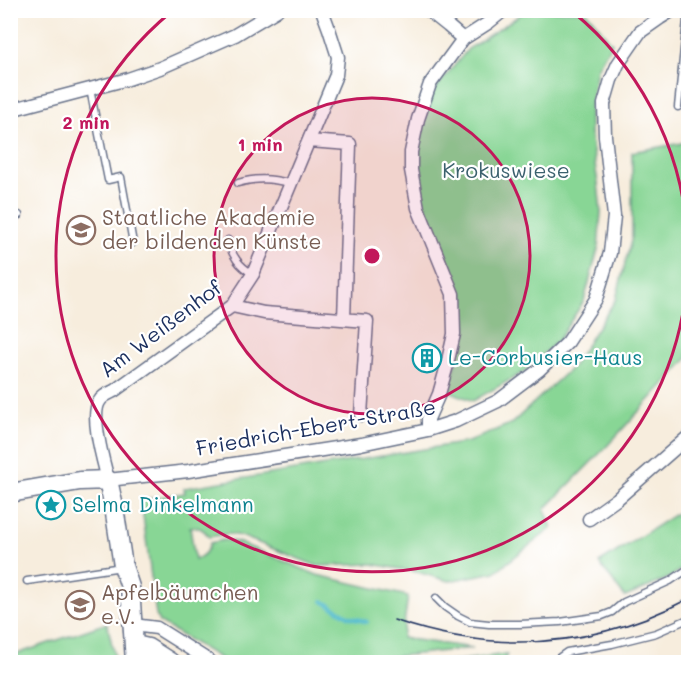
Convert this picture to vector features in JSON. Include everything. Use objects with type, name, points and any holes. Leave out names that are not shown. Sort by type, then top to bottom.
[{"type":"street","name":"Am Weißenhof","points":[[108,480],[100,449],[96,421],[97,404],[102,398],[232,306],[253,274],[336,75],[338,57],[322,10]]},
{"type":"street","points":[[428,10],[463,39]]},
{"type":"street","points":[[428,430],[428,419],[447,369],[454,334],[453,294],[418,208],[411,170],[411,152],[418,119],[430,84],[463,39],[504,10]]},
{"type":"street","name":"Friedrich-Ebert-Straße","points":[[108,480],[188,471],[361,444],[428,430],[456,421],[498,401],[539,370],[568,342],[596,299],[610,253],[614,216],[605,136],[604,104],[611,80],[618,64],[640,32],[673,10]]},
{"type":"street","points":[[10,110],[128,79],[160,68],[235,35],[275,11]]},
{"type":"street","points":[[309,141],[350,144],[344,319]]},
{"type":"street","points":[[232,306],[264,313],[366,321],[361,415]]},
{"type":"street","points":[[589,519],[617,499],[688,437]]},
{"type":"street","points":[[10,493],[80,481],[108,480],[123,496],[126,505],[135,568],[130,587]]},
{"type":"street","points":[[108,480],[123,566],[130,587],[135,654],[148,648],[170,663]]},
{"type":"street","points":[[133,625],[157,628],[212,663]]},
{"type":"lane","points":[[678,107],[688,10]]},
{"type":"lane","points":[[90,89],[108,180],[122,177],[133,243]]},
{"type":"lane","points":[[238,183],[269,178],[291,183]]},
{"type":"lane","points":[[10,217],[19,215]]},
{"type":"lane","points":[[228,240],[231,253],[242,267],[253,274]]},
{"type":"lane","points":[[27,581],[123,566]]},
{"type":"lane","points":[[436,598],[458,616],[470,622],[510,624],[560,622],[602,616],[612,612],[624,602],[670,581],[688,569]]},
{"type":"lane","points":[[553,663],[567,652],[656,633],[688,619]]},
{"type":"green space","name":"Krokuswiese","points":[[526,11],[586,11],[612,43],[597,69],[590,109],[590,133],[601,212],[598,249],[584,301],[559,339],[524,372],[473,401],[447,390],[457,361],[462,321],[455,281],[432,229],[419,191],[416,167],[418,146],[431,94],[468,49]]},
{"type":"green space","points":[[688,142],[688,358],[545,509],[552,528],[495,572],[449,581],[417,572],[372,564],[317,566],[241,536],[228,534],[209,537],[201,529],[190,527],[195,560],[205,553],[210,543],[224,540],[238,542],[317,575],[408,596],[402,638],[473,648],[345,662],[226,662],[159,622],[156,615],[141,500],[185,493],[184,488],[468,442],[512,423],[572,367],[616,299],[632,237],[632,152]]},
{"type":"green space","points":[[688,506],[688,564],[669,578],[625,597],[599,563]]},
{"type":"green space","points":[[107,623],[116,662],[11,662],[11,656]]},
{"type":"green space","points":[[507,654],[504,662],[449,662]]},
{"type":"waterway","points":[[323,601],[348,616],[367,622]]},
{"type":"tram line","points":[[394,620],[470,639],[507,642],[544,641],[580,637],[616,628],[652,616],[688,599]]},
{"type":"place","name":"Staatliche Akademie der bildenden Künste","points":[[81,230]]},
{"type":"place","name":"Le-Corbusier-Haus","points":[[427,358]]},
{"type":"place","name":"Selma Dinkelmann","points":[[51,505]]},
{"type":"place","name":"Apfelbäumchen e.V.","points":[[80,605]]}]
